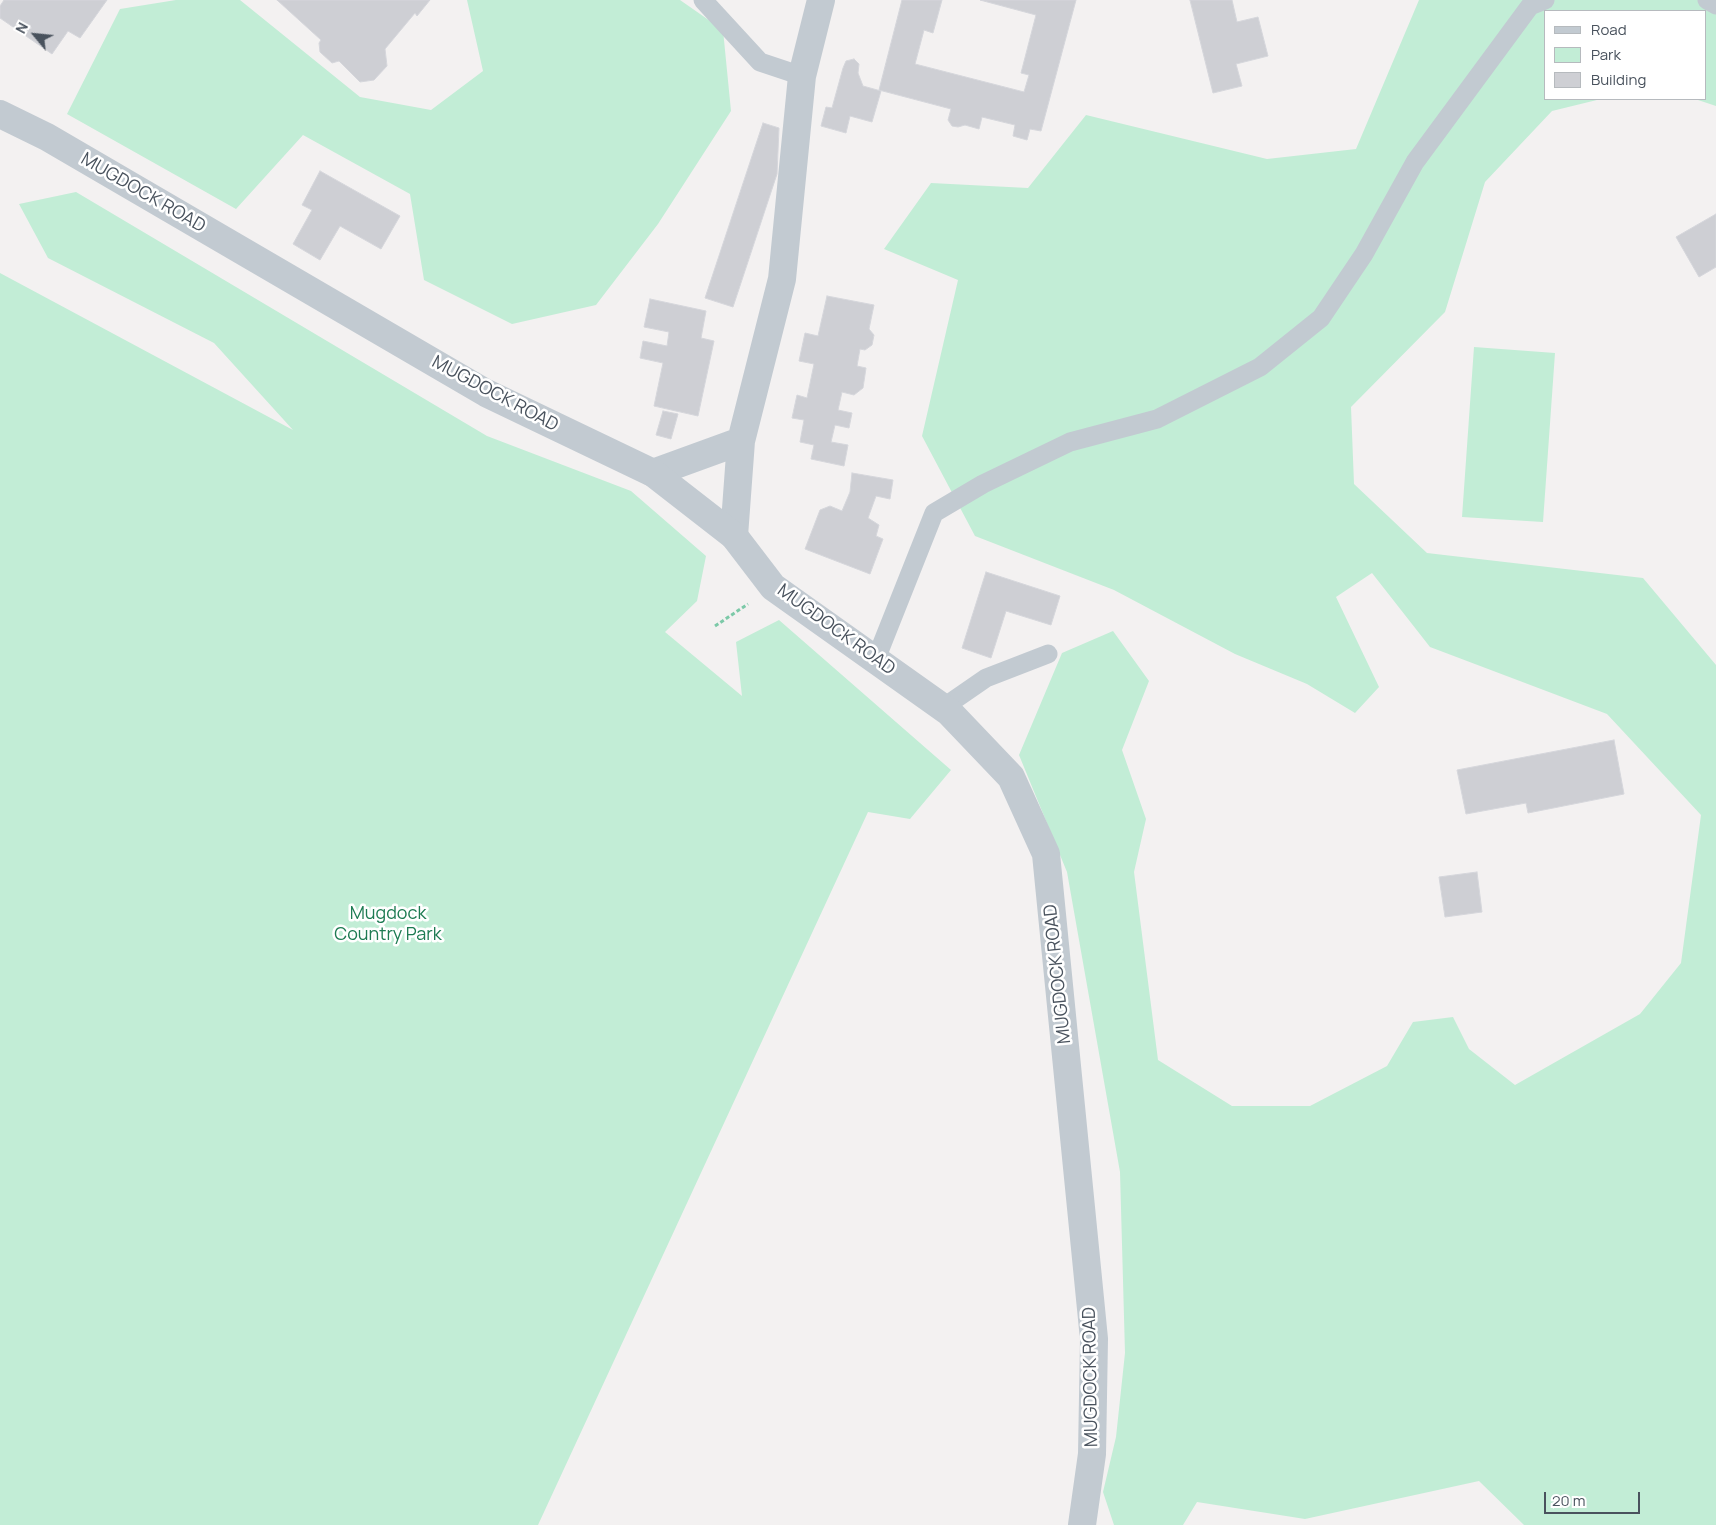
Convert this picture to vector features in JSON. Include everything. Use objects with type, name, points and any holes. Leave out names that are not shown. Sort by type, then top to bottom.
[{"type":"street","points":[[734,536],[741,441],[782,279],[802,76],[821,0]]},
{"type":"street","name":"MUGDOCK ROAD","points":[[0,114],[47,137],[486,393],[653,473],[734,536],[773,587],[950,712],[1011,777],[1046,854],[1094,1339],[1092,1454],[1082,1525]]},
{"type":"street","points":[[653,473],[741,441]]},
{"type":"lane","points":[[703,0],[760,62],[802,76]]},
{"type":"lane","points":[[876,659],[934,513],[983,484],[1070,442],[1157,419],[1260,368],[1321,318],[1364,254],[1414,162],[1530,6],[1545,0]]},
{"type":"lane","points":[[1707,0],[1716,5]]},
{"type":"lane","points":[[944,708],[986,678],[1048,654]]},
{"type":"path","points":[[715,626],[773,587]]},
{"type":"green space","points":[[176,0],[240,0],[360,97],[431,110],[483,71],[467,0],[680,0],[723,30],[731,111],[658,224],[596,305],[512,324],[424,280],[410,194],[303,135],[236,209],[67,114],[120,9]]},
{"type":"green space","points":[[1419,0],[1716,0],[1716,106],[1698,100],[1706,100],[1706,10],[1544,10],[1544,100],[1597,100],[1552,111],[1485,182],[1445,312],[1351,407],[1354,484],[1427,553],[1643,578],[1716,665],[1716,1525],[1524,1525],[1479,1481],[1305,1519],[1197,1502],[1183,1525],[1114,1525],[1103,1492],[1116,1437],[1125,1353],[1120,1172],[1067,872],[1019,755],[1062,653],[1113,631],[1149,681],[1122,750],[1146,819],[1134,872],[1158,1060],[1232,1106],[1310,1106],[1387,1066],[1413,1022],[1453,1017],[1469,1049],[1515,1085],[1640,1014],[1681,963],[1701,815],[1607,714],[1430,647],[1372,573],[1336,597],[1379,687],[1355,713],[1307,684],[1235,654],[1114,590],[975,536],[922,436],[958,280],[884,249],[931,183],[1028,188],[1086,115],[1267,159],[1356,149]]},
{"type":"green space","name":"Mugdock Country Park","points":[[76,192],[487,436],[631,491],[706,556],[697,601],[665,632],[742,696],[736,642],[779,620],[951,770],[910,819],[868,812],[538,1525],[0,1525],[0,273],[293,430],[214,343],[48,258],[19,204]]},
{"type":"green space","points":[[1474,347],[1555,353],[1543,522],[1462,517]]},
{"type":"building","points":[[4,0],[107,0],[80,38],[68,31],[52,54],[0,18],[0,6]]},
{"type":"building","points":[[277,0],[430,0],[417,16],[415,13],[385,49],[387,66],[374,80],[360,82],[339,61],[332,63],[320,52],[319,43],[321,40]]},
{"type":"building","points":[[902,0],[942,0],[933,33],[924,30],[915,64],[1024,92],[1029,75],[1021,73],[1036,15],[980,0],[1076,0],[1041,131],[1030,129],[1027,140],[1013,136],[1015,125],[982,117],[979,129],[965,125],[952,126],[948,120],[951,109],[879,90]]},
{"type":"building","points":[[1190,0],[1232,0],[1237,22],[1258,17],[1268,56],[1236,64],[1242,86],[1213,93]]},
{"type":"building","points":[[854,59],[859,64],[858,73],[863,86],[881,91],[872,122],[850,116],[846,133],[821,126],[826,107],[832,108],[846,61]]},
{"type":"building","points":[[763,123],[779,128],[777,174],[733,307],[705,298]]},
{"type":"building","points":[[320,171],[400,216],[381,249],[340,226],[320,260],[293,244],[312,210],[302,205]]},
{"type":"building","points":[[1716,214],[1716,267],[1699,277],[1676,237]]},
{"type":"building","points":[[827,296],[874,305],[869,329],[874,335],[872,345],[865,350],[860,349],[857,366],[866,368],[863,388],[854,395],[842,392],[838,410],[852,413],[849,428],[835,425],[831,442],[848,445],[844,466],[811,459],[814,445],[800,442],[804,420],[792,418],[797,395],[807,398],[814,364],[799,361],[805,333],[818,336]]},
{"type":"building","points":[[650,299],[706,311],[701,338],[714,341],[698,416],[654,406],[663,363],[640,358],[643,341],[667,346],[669,332],[644,327]]},
{"type":"building","points":[[663,411],[678,414],[671,439],[656,435]]},
{"type":"building","points":[[852,473],[893,480],[890,499],[876,496],[868,518],[879,525],[876,536],[883,539],[870,574],[805,549],[820,510],[830,506],[842,511],[850,492]]},
{"type":"building","points":[[986,572],[1060,596],[1051,625],[1006,611],[991,658],[962,648]]},
{"type":"building","points":[[1614,740],[1624,794],[1528,813],[1526,803],[1466,814],[1457,770]]},
{"type":"building","points":[[1477,872],[1482,912],[1445,917],[1439,877]]}]
